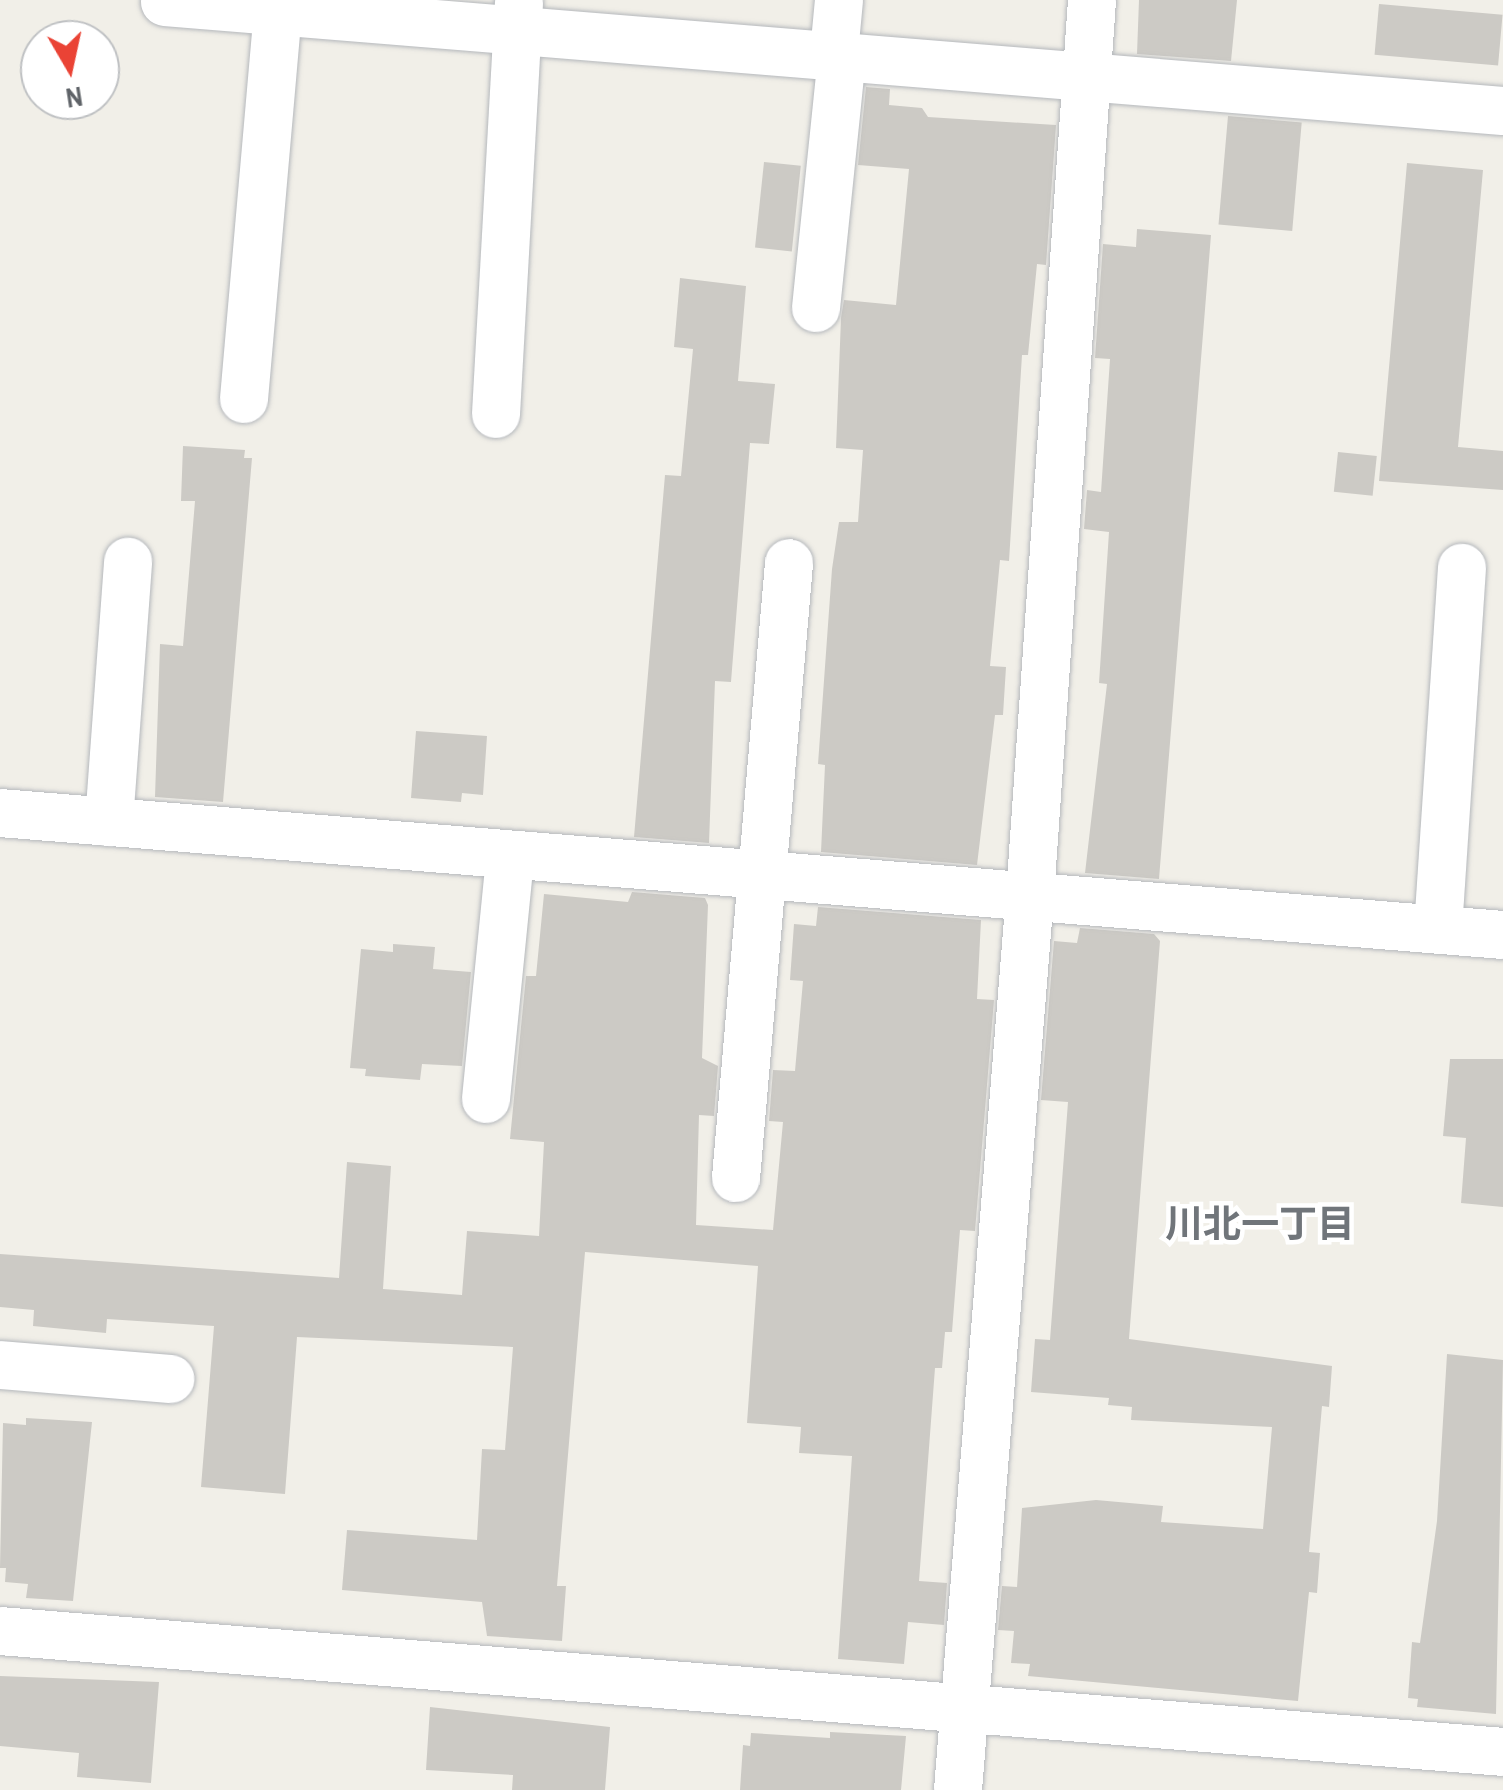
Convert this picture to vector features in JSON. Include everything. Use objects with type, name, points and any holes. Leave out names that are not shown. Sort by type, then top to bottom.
[{"type":"street","points":[[816,308],[838,54],[839,0]]},
{"type":"street","points":[[958,1790],[1030,896],[1092,0]]},
{"type":"street","points":[[166,2],[518,16],[1084,79],[1503,112]]},
{"type":"street","points":[[244,399],[279,6]]},
{"type":"street","points":[[496,414],[518,16]]},
{"type":"street","points":[[109,822],[128,562]]},
{"type":"street","points":[[736,1178],[788,563]]},
{"type":"street","points":[[1438,930],[1462,568]]},
{"type":"street","points":[[0,813],[510,858],[1503,935]]},
{"type":"street","points":[[486,1100],[510,858]]},
{"type":"street","points":[[0,1365],[170,1379]]},
{"type":"street","points":[[0,1631],[1503,1752]]},
{"type":"building","points":[[1139,0],[1237,0],[1231,61],[1137,54]]},
{"type":"building","points":[[1379,4],[1503,15],[1498,66],[1375,55]]},
{"type":"building","points":[[866,87],[890,89],[889,105],[922,108],[928,117],[1056,125],[1046,265],[1037,264],[1028,355],[1022,355],[1009,561],[1000,560],[990,666],[1006,667],[1003,715],[995,715],[977,865],[821,852],[825,765],[818,764],[832,569],[839,522],[858,522],[863,450],[836,448],[841,318],[844,300],[896,305],[909,169],[858,165]]},
{"type":"building","points":[[1228,116],[1302,122],[1292,231],[1219,225]]},
{"type":"building","points":[[764,162],[801,166],[792,251],[755,248]]},
{"type":"building","points":[[1407,163],[1483,170],[1458,447],[1503,451],[1503,490],[1379,481]]},
{"type":"building","points":[[1137,229],[1211,235],[1159,879],[1085,873],[1107,684],[1099,683],[1109,532],[1084,529],[1087,490],[1101,492],[1110,359],[1095,358],[1103,244],[1136,247]]},
{"type":"building","points":[[680,278],[746,286],[738,381],[775,384],[769,444],[750,443],[731,682],[715,681],[709,843],[634,837],[665,475],[681,476],[693,349],[674,347]]},
{"type":"building","points":[[183,446],[245,450],[244,458],[252,458],[223,802],[155,797],[160,644],[183,646],[195,501],[181,501]]},
{"type":"building","points":[[1338,452],[1377,456],[1373,496],[1334,492]]},
{"type":"building","points":[[416,731],[487,736],[483,795],[462,793],[461,802],[411,798]]},
{"type":"building","points":[[632,892],[705,898],[708,905],[702,1058],[718,1066],[714,1116],[699,1115],[696,1225],[773,1230],[783,1122],[769,1121],[773,1070],[795,1071],[803,981],[790,980],[794,924],[816,926],[818,907],[981,920],[977,999],[994,1000],[975,1231],[960,1230],[952,1332],[945,1332],[942,1368],[935,1368],[919,1581],[947,1583],[944,1625],[908,1622],[904,1664],[838,1659],[852,1456],[799,1453],[801,1427],[747,1423],[758,1266],[585,1252],[557,1586],[566,1586],[562,1641],[487,1636],[482,1602],[342,1590],[347,1530],[477,1540],[482,1449],[505,1450],[513,1347],[297,1337],[285,1494],[201,1487],[214,1326],[107,1319],[106,1333],[33,1326],[34,1310],[0,1307],[0,1254],[339,1278],[347,1162],[391,1166],[383,1289],[462,1295],[467,1231],[539,1236],[544,1142],[510,1139],[526,976],[536,976],[544,894],[628,902]]},
{"type":"building","points":[[1080,928],[1154,934],[1160,941],[1129,1339],[1332,1366],[1329,1407],[1322,1406],[1309,1552],[1320,1553],[1317,1593],[1309,1592],[1298,1701],[1028,1676],[1030,1664],[1011,1663],[1014,1631],[998,1630],[1002,1586],[1017,1587],[1022,1508],[1096,1500],[1163,1506],[1161,1522],[1263,1529],[1272,1427],[1131,1420],[1132,1407],[1108,1405],[1109,1398],[1031,1392],[1035,1339],[1050,1340],[1068,1102],[1041,1100],[1054,941],[1077,943]]},
{"type":"building","points":[[393,944],[435,947],[433,969],[471,972],[462,1066],[422,1064],[420,1080],[365,1076],[366,1069],[350,1068],[361,949],[393,952]]},
{"type":"building","points":[[1450,1059],[1503,1059],[1503,1207],[1461,1203],[1466,1138],[1443,1136]]},
{"type":"building","points":[[1447,1354],[1503,1360],[1496,1714],[1417,1707],[1418,1699],[1408,1698],[1412,1642],[1420,1643],[1437,1521]]},
{"type":"building","points":[[26,1418],[92,1422],[73,1601],[26,1598],[28,1584],[5,1582],[6,1568],[0,1568],[3,1423],[26,1425]]},
{"type":"building","points":[[0,1676],[159,1682],[151,1783],[77,1777],[79,1753],[0,1746]]},
{"type":"building","points":[[430,1707],[610,1727],[605,1790],[512,1790],[513,1775],[426,1770]]},
{"type":"building","points":[[830,1732],[906,1736],[901,1790],[740,1790],[743,1745],[750,1746],[751,1733],[830,1738]]},
{"type":"district","name":"川北一丁目","points":[[1260,1224]]}]
